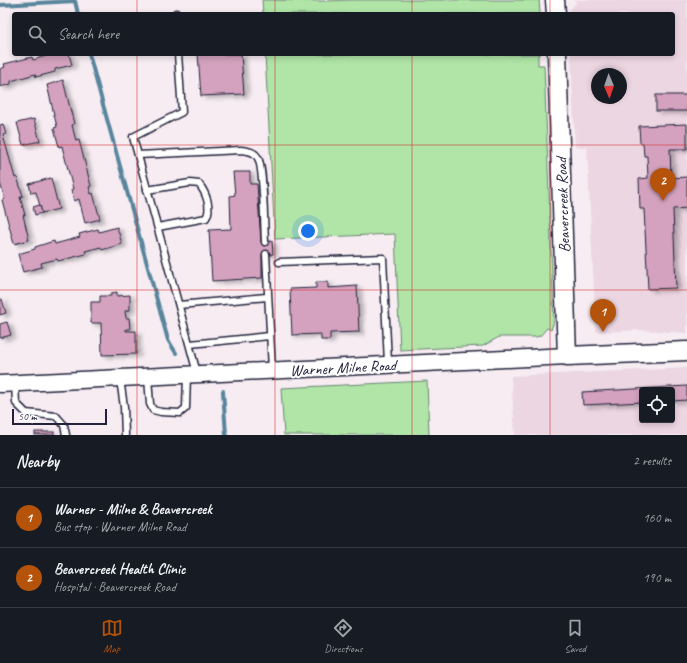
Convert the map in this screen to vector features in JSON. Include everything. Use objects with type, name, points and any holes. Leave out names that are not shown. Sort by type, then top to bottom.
[{"type":"main road","points":[[555,0],[556,12]]},
{"type":"main road","name":"Beavercreek Road","points":[[557,56],[567,356]]},
{"type":"main road","name":"Warner Milne Road","points":[[567,356],[687,350]]},
{"type":"street","name":"Warner Milne Road","points":[[7,384],[567,356]]},
{"type":"lane","points":[[148,377],[150,404],[153,410],[161,412],[180,412],[186,408],[192,375],[190,344],[133,136],[182,112],[178,56]]},
{"type":"lane","points":[[138,155],[241,150],[251,151],[258,158],[261,171],[266,242]]},
{"type":"lane","points":[[147,190],[190,183],[200,184],[206,195],[208,209],[208,215],[206,218],[158,227]]},
{"type":"lane","points":[[266,254],[267,297],[272,371]]},
{"type":"lane","points":[[279,262],[383,258],[388,365]]},
{"type":"lane","points":[[179,305],[267,297]]},
{"type":"lane","points":[[190,344],[270,336]]},
{"type":"lane","points":[[120,379],[124,407],[125,435]]},
{"type":"lane","points":[[7,384],[16,403],[26,413],[56,416],[64,425],[66,435]]},
{"type":"shaded area","points":[[575,0],[687,0],[687,333],[643,330],[596,332],[587,147],[575,147],[571,56],[675,56],[675,12],[570,12],[576,3]]},
{"type":"shaded area","points":[[687,368],[687,435],[515,435],[511,376]]},
{"type":"green space","points":[[262,0],[539,0],[540,12],[263,12]]},
{"type":"green space","points":[[265,56],[538,56],[538,65],[544,65],[554,321],[551,330],[547,328],[540,336],[535,337],[499,337],[483,346],[400,350],[395,234],[275,239]]},
{"type":"green space","points":[[427,381],[429,435],[284,435],[281,388]]},
{"type":"building","points":[[46,56],[70,56],[72,65],[55,69],[55,72],[36,77],[35,74],[11,81],[11,84],[0,87],[0,69],[5,67],[4,64],[32,57],[33,60]]},
{"type":"building","points":[[198,56],[241,56],[244,94],[201,96]]},
{"type":"building","points":[[63,80],[74,124],[72,125],[76,141],[79,140],[91,186],[89,187],[91,194],[93,193],[100,219],[85,223],[79,199],[74,201],[71,190],[73,189],[62,146],[59,147],[54,128],[57,127],[47,85]]},
{"type":"building","points":[[656,95],[687,95],[687,111],[656,111]]},
{"type":"building","points":[[34,119],[40,141],[23,145],[17,123]]},
{"type":"building","points":[[3,124],[6,134],[3,135],[15,178],[17,177],[23,196],[20,197],[25,215],[23,215],[29,240],[14,244],[2,200],[5,199],[0,183],[0,125]]},
{"type":"building","points":[[687,124],[687,149],[670,149],[671,178],[687,177],[687,208],[673,209],[676,288],[648,289],[644,209],[640,209],[639,179],[648,178],[647,156],[644,156],[643,143],[640,143],[639,126]]},
{"type":"building","points":[[233,172],[250,172],[250,184],[257,184],[261,242],[272,241],[273,254],[262,255],[262,278],[212,281],[209,230],[231,229],[230,196],[235,195]]},
{"type":"building","points":[[51,178],[59,209],[42,213],[36,192],[31,193],[29,184]]},
{"type":"building","points":[[40,205],[42,213],[35,215],[33,207]]},
{"type":"building","points":[[117,227],[122,244],[102,250],[101,247],[85,251],[86,254],[58,261],[57,259],[41,263],[42,267],[23,272],[18,254],[54,241],[55,244],[80,237],[79,234],[98,229],[99,232]]},
{"type":"building","points":[[316,282],[328,282],[328,288],[357,286],[359,332],[330,333],[330,340],[321,340],[321,334],[292,335],[290,289],[316,288]]},
{"type":"building","points":[[117,292],[117,296],[130,295],[130,310],[125,311],[126,318],[129,318],[130,329],[126,329],[126,331],[136,331],[136,354],[102,355],[101,323],[91,323],[91,302],[100,302],[100,296],[111,296],[111,293]]},
{"type":"building","points":[[2,299],[6,313],[0,315],[0,300]]},
{"type":"building","points":[[7,322],[11,335],[0,338],[0,324]]},
{"type":"building","points":[[687,386],[687,400],[675,401],[675,387],[670,387]]},
{"type":"building","points":[[639,389],[639,402],[583,405],[582,392]]},
{"type":"building","points":[[35,432],[54,432],[54,435],[35,435]]},
{"type":"waterway","points":[[0,5],[75,1],[78,12]]},
{"type":"waterway","points":[[90,56],[168,340],[176,353]]},
{"type":"waterway","points":[[223,391],[226,435]]},
{"type":"place","name":"Beavercreek Health Clinic","points":[[663,201]]},
{"type":"place","name":"Warner - Milne & Beavercreek","points":[[603,332]]}]
